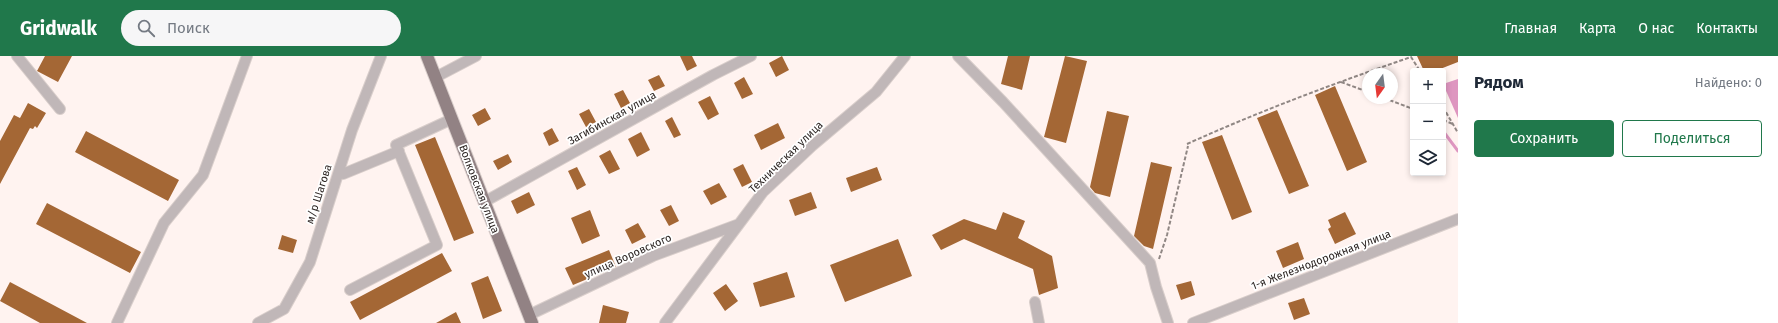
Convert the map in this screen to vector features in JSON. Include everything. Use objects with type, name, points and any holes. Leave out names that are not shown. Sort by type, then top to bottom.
[{"type":"main road","name":"Волковская улица","points":[[427,56],[530,319]]},
{"type":"street","points":[[17,56],[60,109]]},
{"type":"street","points":[[117,323],[164,223],[203,174],[247,56]]},
{"type":"street","name":"м/р Шагова","points":[[258,323],[284,309],[310,262],[352,130],[381,56]]},
{"type":"street","points":[[436,77],[476,56]]},
{"type":"street","name":"Загибинская улица","points":[[484,202],[699,83],[751,56]]},
{"type":"street","name":"Техническая улица","points":[[665,323],[763,192],[812,146],[876,92],[905,56]]},
{"type":"street","points":[[958,56],[1003,102],[1150,263],[1168,323]]},
{"type":"street","points":[[350,290],[437,245],[396,145],[452,120]]},
{"type":"street","points":[[343,174],[398,151]]},
{"type":"street","name":"1-я Железнодорожная улица","points":[[1193,323],[1458,219]]},
{"type":"street","name":"улица Воровского","points":[[530,319],[653,256],[739,224]]},
{"type":"street","points":[[1035,302],[1040,323]]},
{"type":"path","points":[[1153,277],[1167,235],[1188,145],[1233,123],[1340,82],[1411,57],[1418,68]]},
{"type":"path","points":[[1340,82],[1362,90]]},
{"type":"path","points":[[1398,103],[1410,108]]},
{"type":"path","points":[[1446,111],[1458,133]]},
{"type":"path","points":[[1446,121],[1453,124]]},
{"type":"shaded area","points":[[1458,79],[1458,118],[1446,91],[1446,83]]},
{"type":"building","points":[[45,56],[72,56],[58,82],[37,71]]},
{"type":"building","points":[[680,56],[692,56],[697,66],[687,71]]},
{"type":"building","points":[[782,56],[789,70],[776,77],[769,63]]},
{"type":"building","points":[[1008,56],[1030,56],[1022,90],[1001,84]]},
{"type":"building","points":[[1065,56],[1087,61],[1066,143],[1044,137]]},
{"type":"building","points":[[1417,56],[1458,56],[1458,62],[1443,68],[1423,68]]},
{"type":"building","points":[[659,75],[665,86],[654,91],[648,80]]},
{"type":"building","points":[[744,77],[753,94],[742,99],[734,83]]},
{"type":"building","points":[[1335,86],[1367,162],[1347,171],[1315,95]]},
{"type":"building","points":[[623,90],[630,103],[621,108],[614,94]]},
{"type":"building","points":[[710,96],[719,114],[708,120],[698,102]]},
{"type":"building","points":[[28,103],[46,113],[37,128],[35,126],[33,129],[30,128],[0,184],[0,141],[14,115],[20,118]]},
{"type":"building","points":[[485,108],[491,119],[478,126],[472,115]]},
{"type":"building","points":[[589,109],[596,122],[586,127],[579,114]]},
{"type":"building","points":[[1277,110],[1309,186],[1289,194],[1257,118]]},
{"type":"building","points":[[1107,111],[1129,116],[1110,197],[1095,193],[1090,187]]},
{"type":"building","points":[[672,117],[681,135],[674,138],[665,121]]},
{"type":"building","points":[[778,123],[785,138],[761,150],[754,135]]},
{"type":"building","points":[[552,128],[559,141],[549,146],[543,133]]},
{"type":"building","points":[[86,131],[179,180],[168,201],[75,152]]},
{"type":"building","points":[[641,132],[650,150],[637,157],[628,139]]},
{"type":"building","points":[[1222,135],[1252,212],[1232,220],[1202,142]]},
{"type":"building","points":[[435,137],[474,233],[454,241],[415,145]]},
{"type":"building","points":[[610,150],[620,169],[609,174],[599,156]]},
{"type":"building","points":[[508,154],[512,162],[498,170],[493,161]]},
{"type":"building","points":[[1151,162],[1172,167],[1153,249],[1144,246],[1134,236]]},
{"type":"building","points":[[743,164],[752,182],[742,187],[733,169]]},
{"type":"building","points":[[577,167],[586,185],[577,190],[568,171]]},
{"type":"building","points":[[877,167],[882,180],[851,192],[846,178]]},
{"type":"building","points":[[719,183],[727,197],[711,205],[703,191]]},
{"type":"building","points":[[529,192],[535,205],[517,214],[511,201]]},
{"type":"building","points":[[811,192],[817,208],[795,216],[789,200]]},
{"type":"building","points":[[47,203],[141,252],[130,273],[36,224]]},
{"type":"building","points":[[671,205],[679,221],[669,226],[660,210]]},
{"type":"building","points":[[590,210],[600,236],[582,244],[571,218]]},
{"type":"building","points":[[1003,212],[1025,221],[1018,238],[1052,256],[1058,288],[1039,295],[1033,269],[964,239],[941,250],[932,235],[964,219],[996,230]]},
{"type":"building","points":[[1345,212],[1356,234],[1335,244],[1328,229],[1331,227],[1328,220]]},
{"type":"building","points":[[638,223],[646,237],[632,244],[625,230]]},
{"type":"building","points":[[282,235],[297,240],[293,253],[278,249]]},
{"type":"building","points":[[898,239],[912,276],[845,302],[830,265]]},
{"type":"building","points":[[1298,242],[1304,259],[1283,268],[1276,251]]},
{"type":"building","points":[[609,250],[616,267],[573,285],[565,268]]},
{"type":"building","points":[[442,253],[452,271],[360,320],[350,302]]},
{"type":"building","points":[[787,272],[795,297],[760,307],[753,283]]},
{"type":"building","points":[[488,276],[502,311],[483,319],[471,283]]},
{"type":"building","points":[[1191,281],[1195,295],[1181,300],[1176,285]]},
{"type":"building","points":[[10,282],[87,323],[40,323],[0,301]]},
{"type":"building","points":[[726,284],[738,301],[725,311],[713,293]]},
{"type":"building","points":[[1304,298],[1310,314],[1294,320],[1288,303]]},
{"type":"building","points":[[603,305],[629,312],[626,323],[599,323]]},
{"type":"building","points":[[456,312],[461,323],[436,323]]},
{"type":"waterway","points":[[1446,135],[1458,151]]}]
